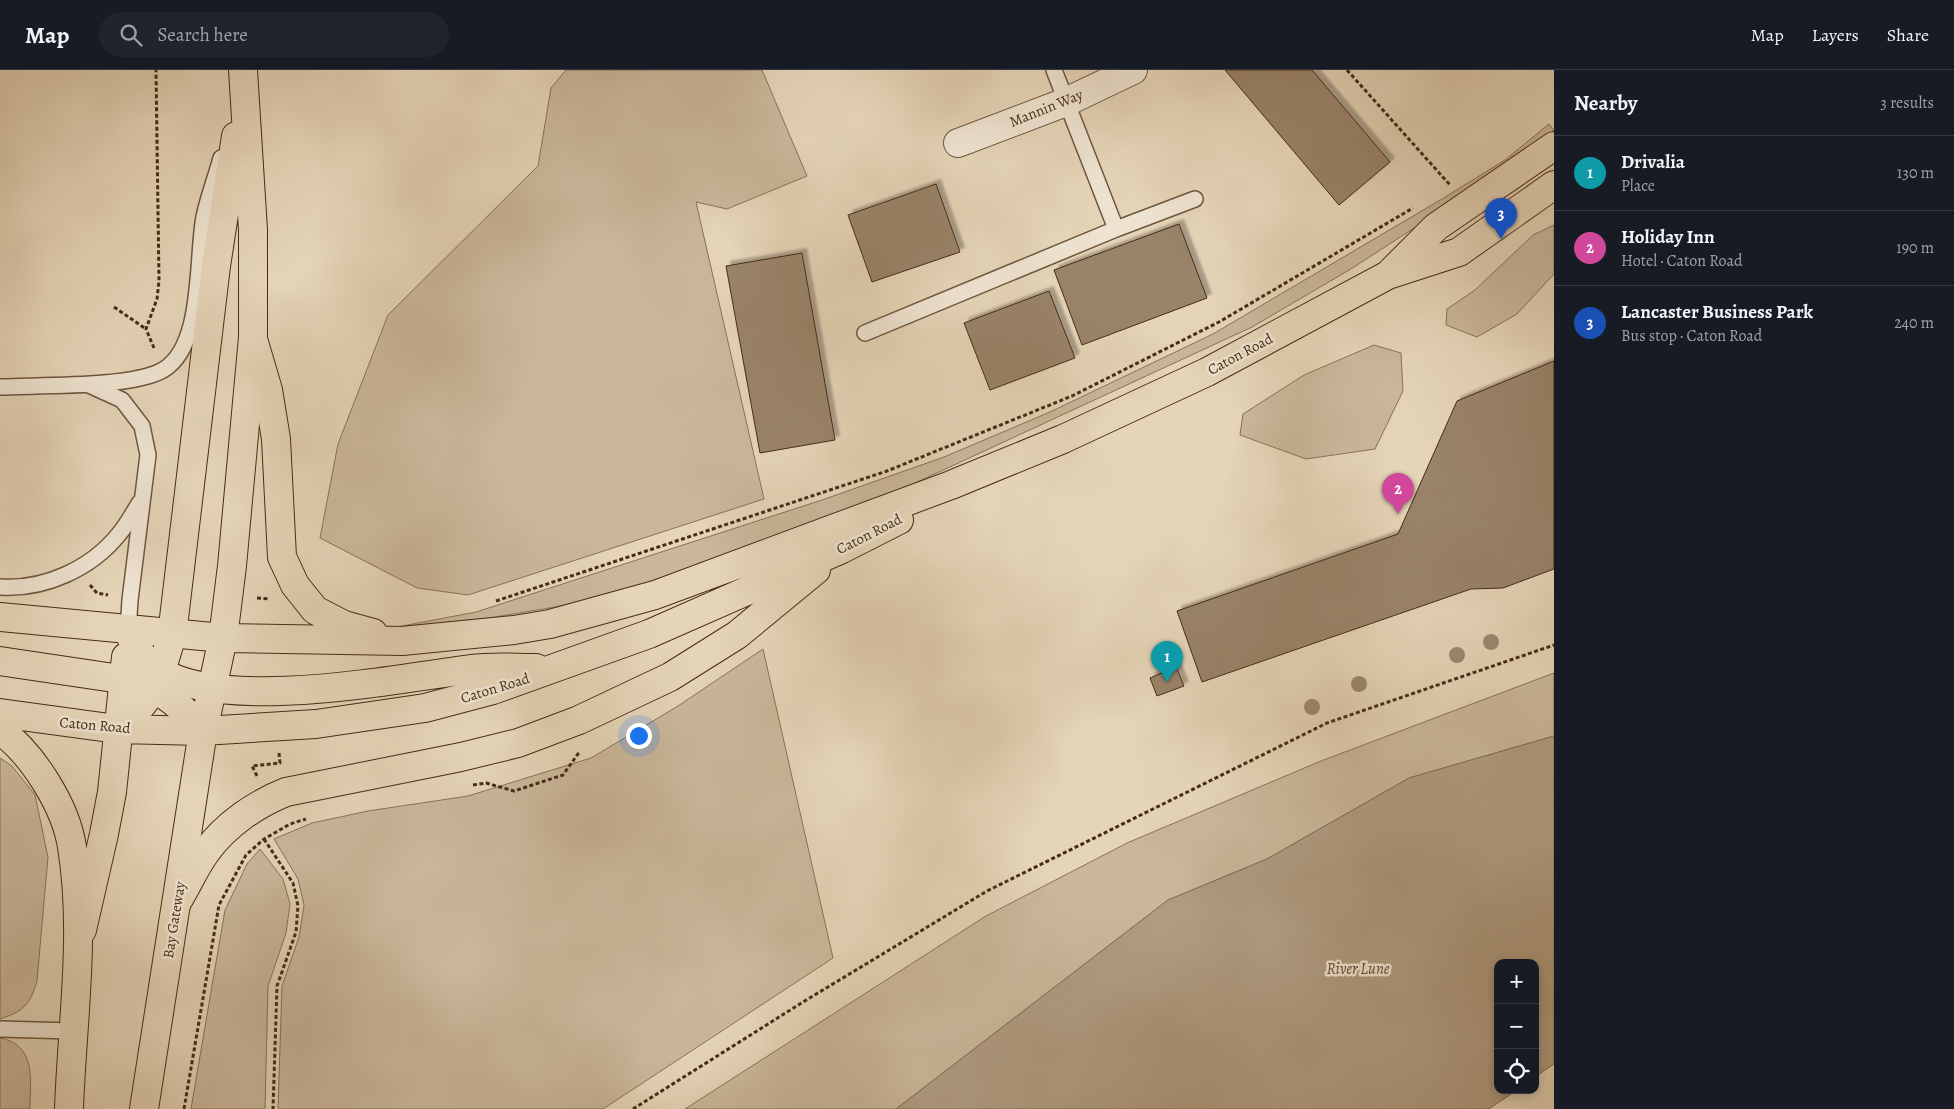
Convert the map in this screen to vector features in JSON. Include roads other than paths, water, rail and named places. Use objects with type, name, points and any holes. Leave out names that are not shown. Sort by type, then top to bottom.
[{"type":"main road","points":[[244,76],[253,230],[253,337],[268,390],[276,439],[282,557],[295,585],[315,610],[344,625],[402,641]]},
{"type":"main road","points":[[117,729],[144,705],[158,680],[172,635],[216,266],[244,76]]},
{"type":"main road","name":"Caton Road","points":[[1388,275],[1436,227],[1554,146]]},
{"type":"main road","name":"Caton Road","points":[[0,618],[70,623],[172,635],[223,638],[402,641],[514,630],[550,624],[655,595],[951,485],[1062,439],[1207,372],[1388,275],[1459,252],[1554,185]]},
{"type":"main road","name":"Bay Gateway","points":[[144,1109],[203,731],[223,638],[232,566],[253,337]]},
{"type":"main road","name":"Caton Road","points":[[0,713],[117,729],[203,731],[316,724],[424,708],[493,690],[649,634],[892,525],[951,485]]},
{"type":"main road","points":[[177,902],[207,851],[238,818],[271,798],[286,792],[461,757],[518,743],[579,720],[670,677],[737,635],[842,549]]},
{"type":"main road","points":[[128,631],[136,649],[149,663],[158,680],[203,731]]},
{"type":"main road","points":[[69,1109],[72,1031],[80,941],[112,792],[128,631]]},
{"type":"main road","points":[[0,661],[141,682],[158,680],[212,688],[292,690],[391,680],[474,668],[560,667]]},
{"type":"main road","points":[[0,730],[34,764],[56,799],[72,846],[80,941]]},
{"type":"street","name":"Mannin Way","points":[[958,143],[1066,102],[1133,70]]},
{"type":"lane","points":[[1054,70],[1116,229]]},
{"type":"lane","points":[[0,387],[87,384],[140,379],[163,370],[183,350],[192,318],[204,216],[244,76]]},
{"type":"lane","points":[[865,333],[1116,229],[1195,199]]},
{"type":"lane","points":[[87,384],[122,400],[142,426],[148,456],[128,631]]},
{"type":"lane","points":[[0,587],[40,585],[76,569],[101,552],[119,534],[142,499]]},
{"type":"lane","points":[[0,1029],[72,1031]]},
{"type":"water","name":"River Lune","points":[[1554,736],[1554,1064],[1539,1074],[1539,959],[1494,959],[1494,1094],[1511,1094],[1489,1109],[896,1109],[1168,900],[1267,859],[1409,778]]},
{"type":"place","name":"Lancaster Business Park","points":[[1501,239]]},
{"type":"place","name":"Holiday Inn","points":[[1398,514]]},
{"type":"place","name":"Drivalia","points":[[1167,682]]}]
